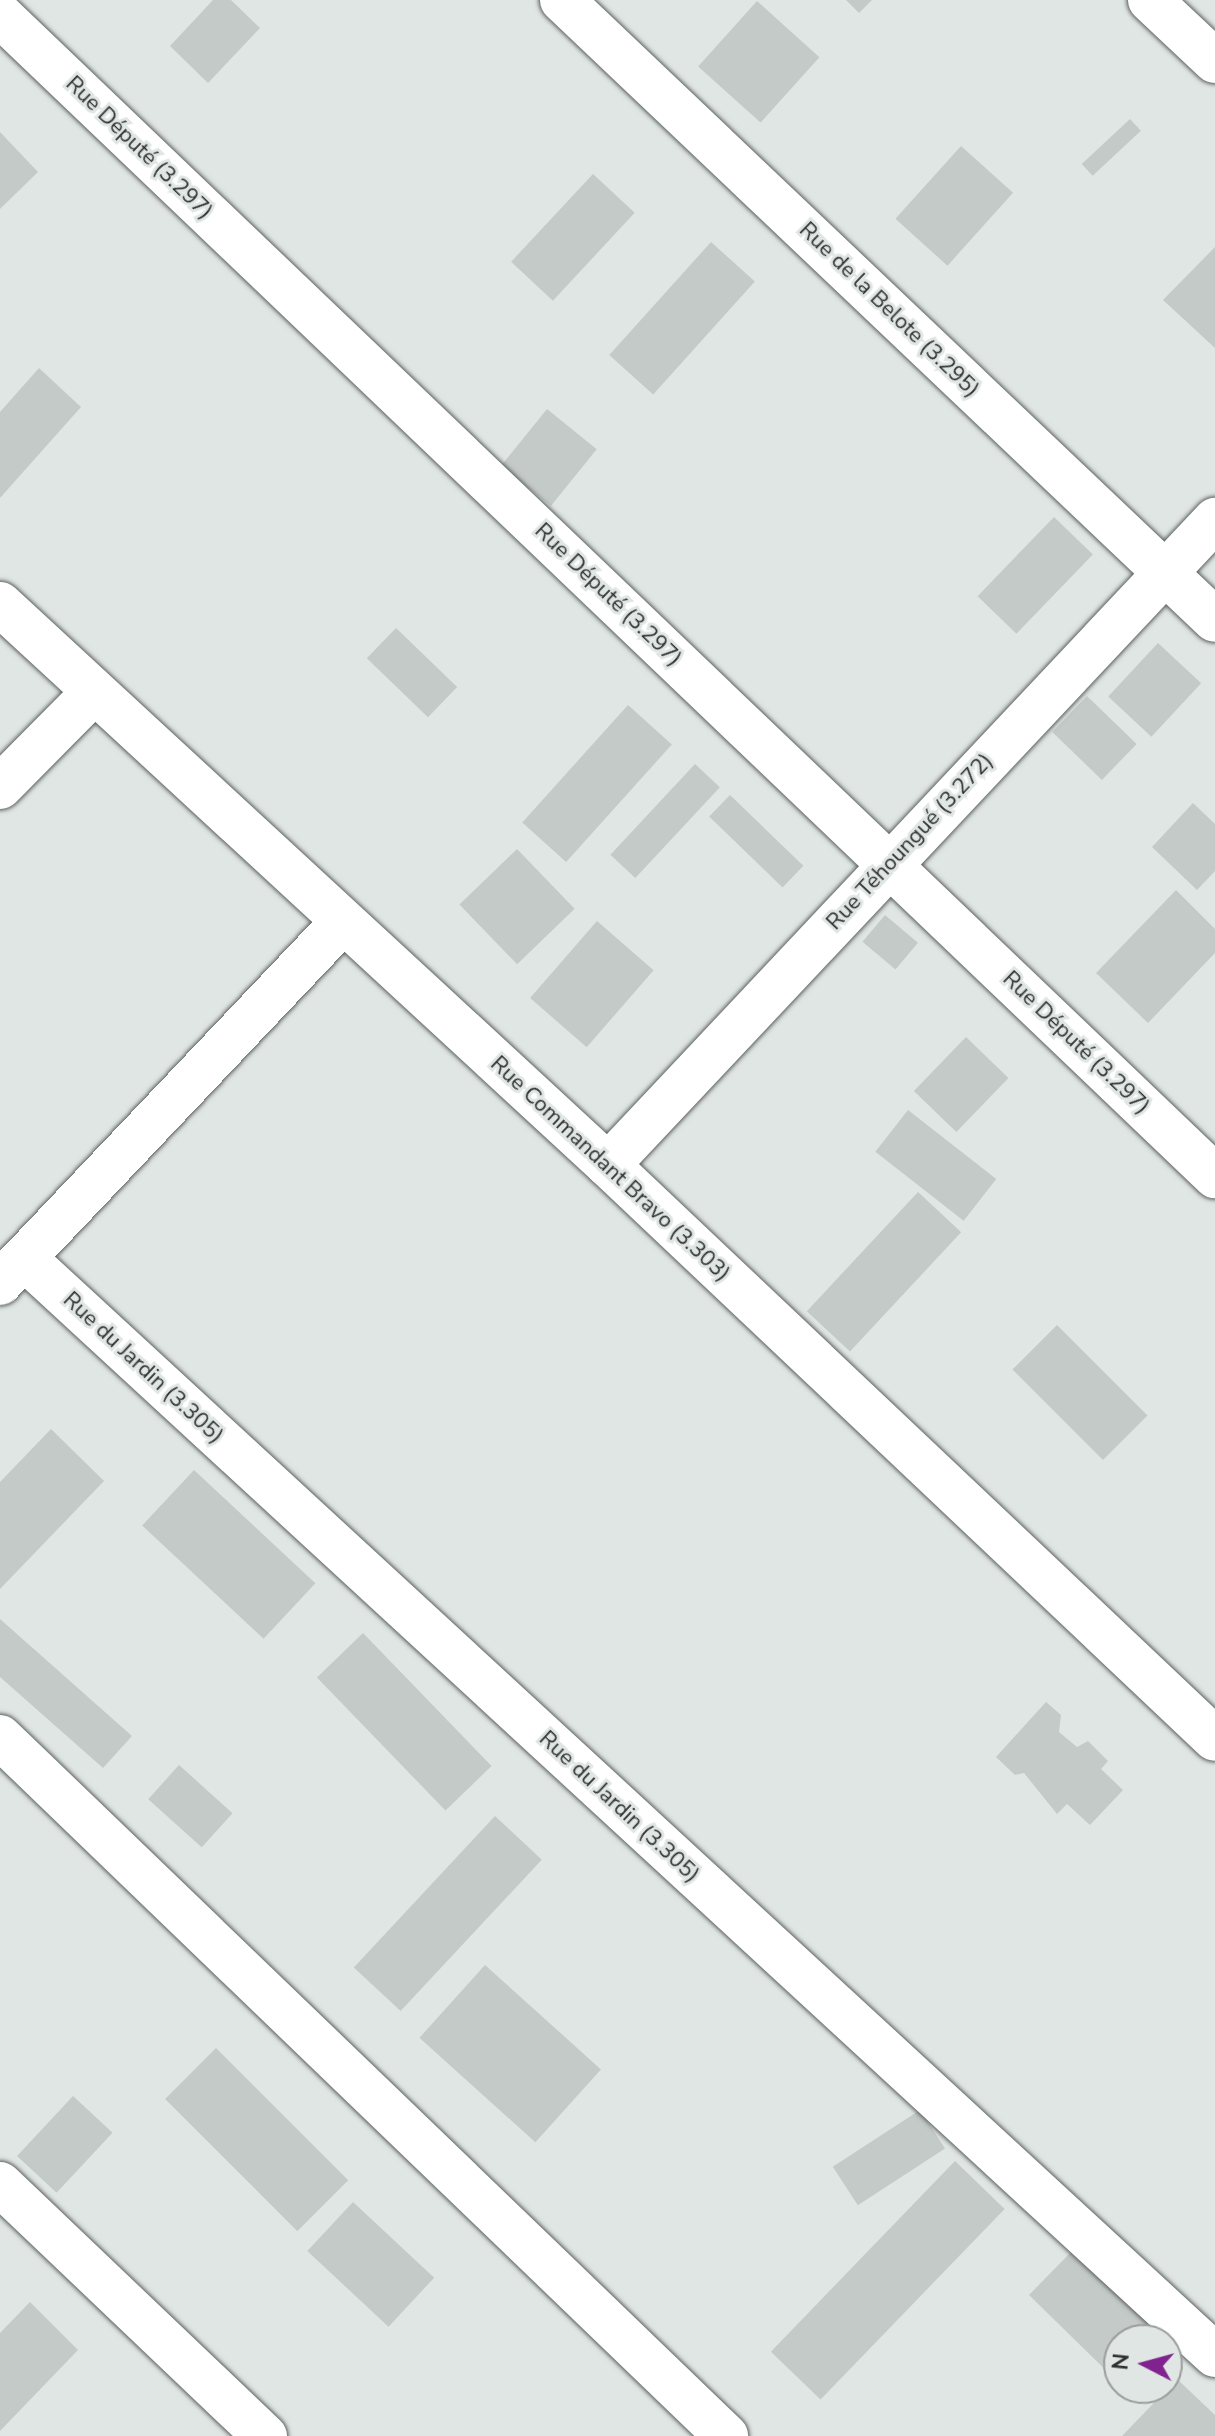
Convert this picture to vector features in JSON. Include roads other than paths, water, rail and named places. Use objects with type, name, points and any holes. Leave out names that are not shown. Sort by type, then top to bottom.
[{"type":"street","name":"Rue de la Belote (3.295)","points":[[562,0],[1215,620]]},
{"type":"street","points":[[1150,0],[1215,61]]},
{"type":"street","name":"Rue Député (3.297)","points":[[0,15],[1215,1176]]},
{"type":"street","name":"Rue Téhoungué (3.272)","points":[[608,1165],[1215,520]]},
{"type":"street","name":"Rue Commandant Bravo (3.303)","points":[[0,604],[342,923],[608,1165],[1215,1739]]},
{"type":"street","points":[[0,787],[93,693]]},
{"type":"street","points":[[12,1271],[342,923]]},
{"type":"street","name":"Rue du Jardin (3.305)","points":[[12,1271],[1215,2355]]},
{"type":"street","points":[[0,1737],[726,2436]]},
{"type":"street","points":[[0,2184],[265,2436]]}]
